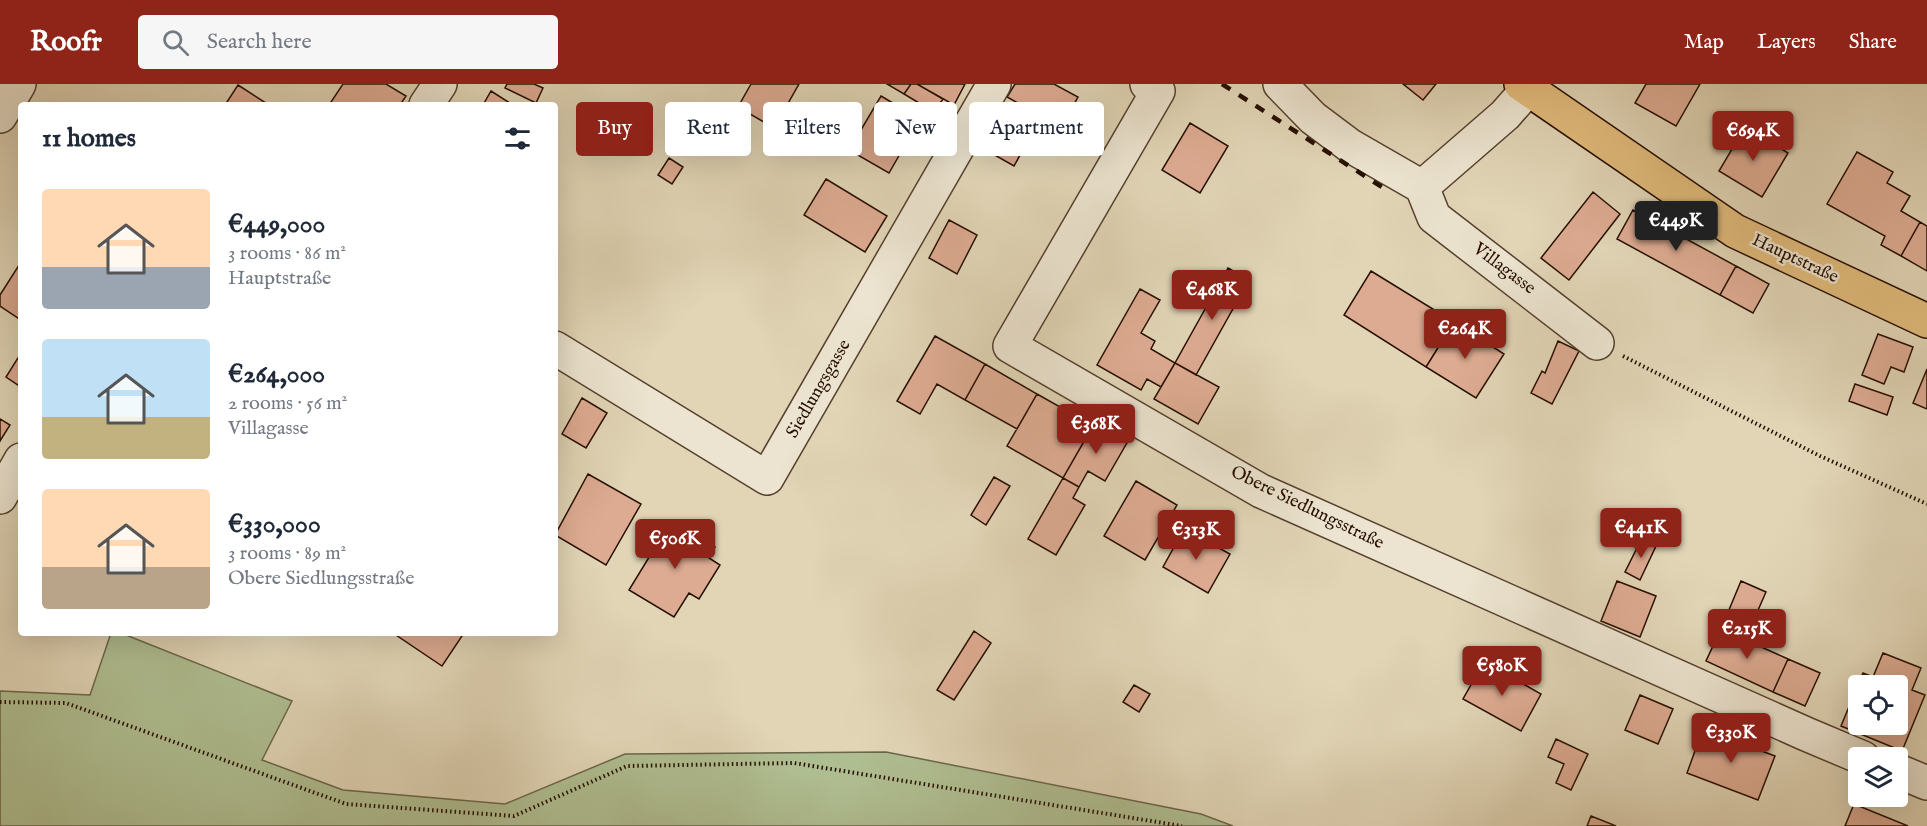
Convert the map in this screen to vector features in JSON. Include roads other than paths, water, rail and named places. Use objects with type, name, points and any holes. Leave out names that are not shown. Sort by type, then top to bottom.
[{"type":"main road","name":"Hauptstraße","points":[[1524,87],[1735,231],[1927,321]]},
{"type":"street","points":[[0,116],[19,84]]},
{"type":"street","points":[[428,102],[440,84]]},
{"type":"street","name":"Siedlungsgasse","points":[[558,350],[767,478],[994,84]]},
{"type":"street","name":"Obere Siedlungsstraße","points":[[1147,84],[1158,91],[1010,345],[1262,491],[1848,752]]},
{"type":"street","points":[[1280,84],[1313,118],[1349,145],[1422,188],[1505,115],[1524,87]]},
{"type":"street","name":"Villagasse","points":[[1422,188],[1434,217],[1597,343]]},
{"type":"street","points":[[0,496],[18,465]]},
{"type":"street","points":[[1908,775],[1927,783]]},
{"type":"railway","points":[[1222,84],[1388,191]]}]
